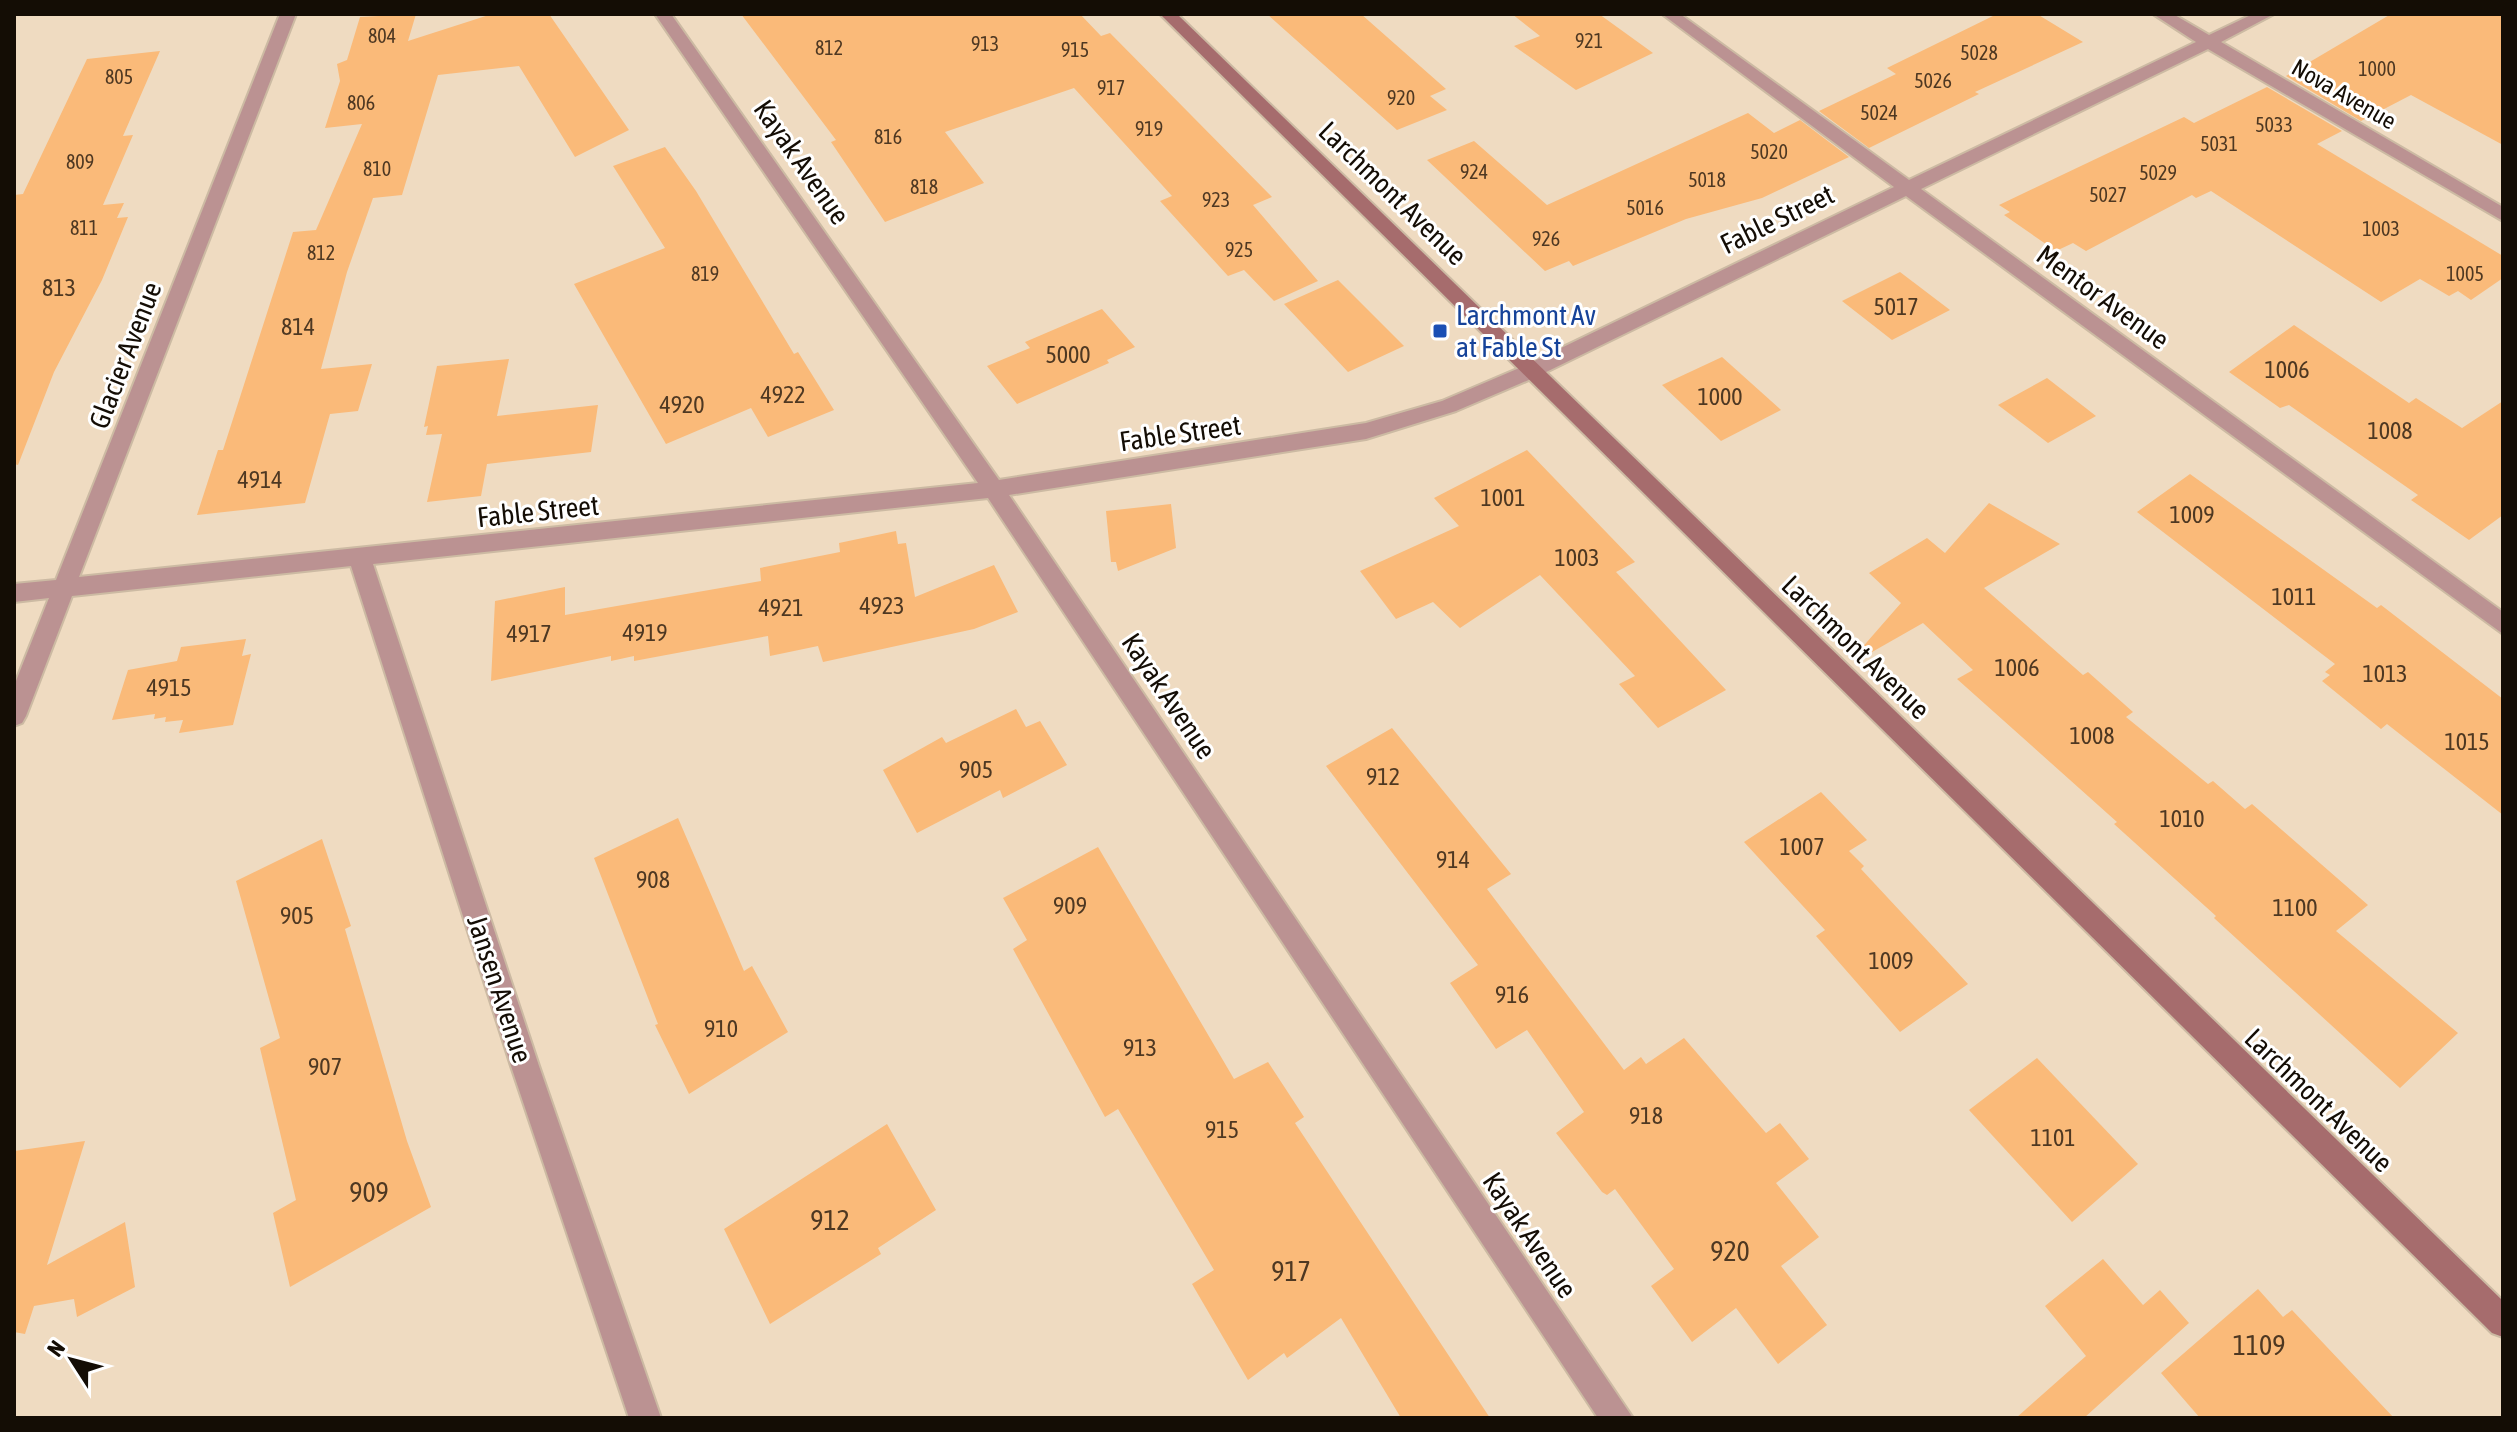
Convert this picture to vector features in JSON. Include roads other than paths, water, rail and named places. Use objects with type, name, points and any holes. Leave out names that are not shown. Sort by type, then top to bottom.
[{"type":"street","name":"Glacier Avenue","points":[[14,716],[288,14]]},
{"type":"street","name":"Kayak Avenue","points":[[663,14],[994,489],[1617,1418]]},
{"type":"street","name":"Larchmont Avenue","points":[[1168,14],[2503,1322]]},
{"type":"street","name":"Mentor Avenue","points":[[1670,14],[2503,625]]},
{"type":"street","name":"Nova Avenue","points":[[2161,14],[2503,215]]},
{"type":"street","name":"Fable Street","points":[[14,593],[994,489],[1366,431],[1449,406],[1531,371],[2266,14]]},
{"type":"street","name":"Jansen Avenue","points":[[360,558],[525,1066],[645,1418]]},
{"type":"place","name":"Larchmont Av at Fable St","points":[[1440,331]]}]
